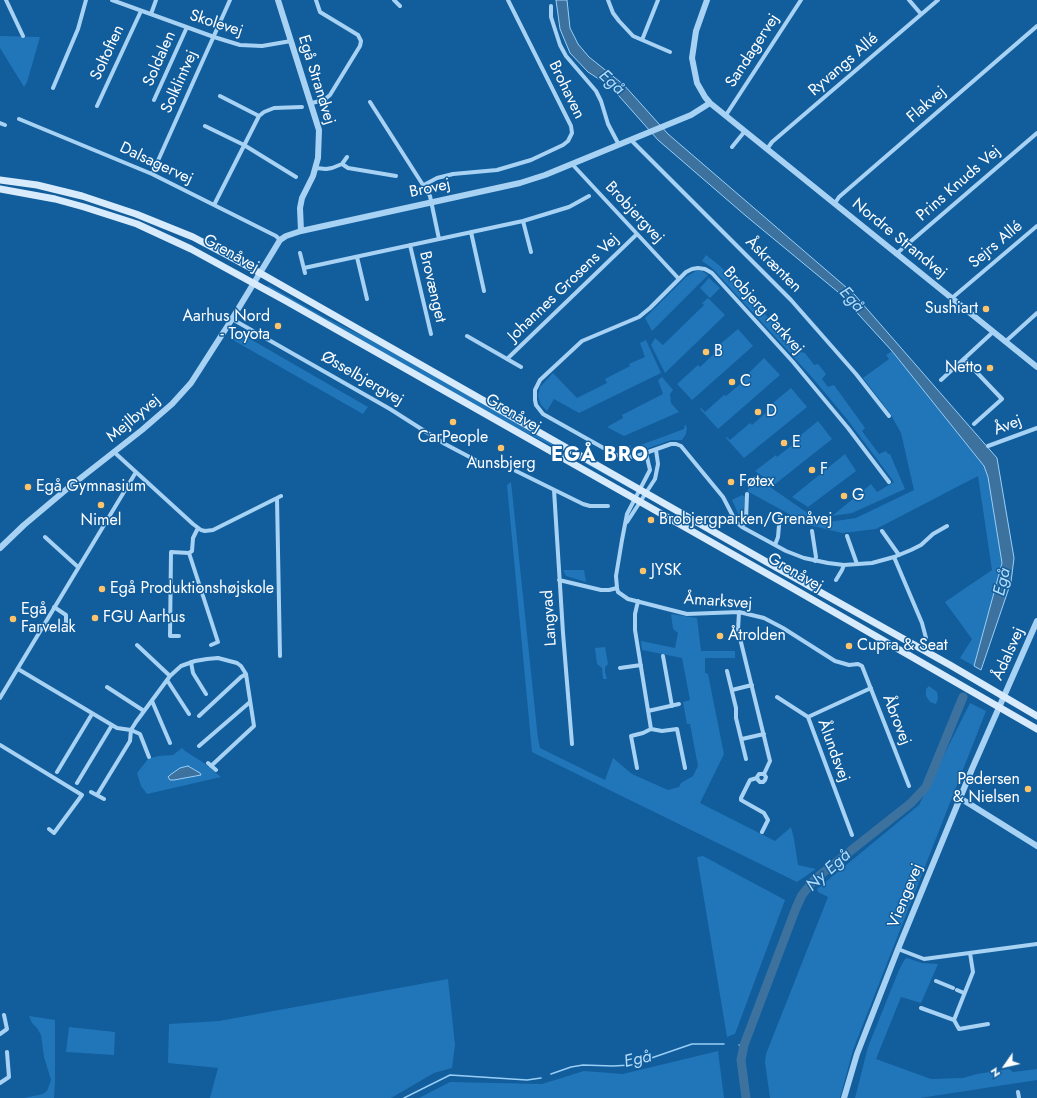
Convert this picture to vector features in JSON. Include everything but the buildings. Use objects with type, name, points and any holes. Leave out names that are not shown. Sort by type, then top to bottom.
[{"type":"main road","name":"Grenåvej","points":[[0,180],[37,185],[82,196],[136,214],[193,238],[260,273],[977,680],[1037,716]]},
{"type":"main road","name":"Grenåvej","points":[[0,189],[26,193],[77,205],[137,224],[191,248],[638,500],[1037,728]]},
{"type":"street","points":[[6,0],[23,36]]},
{"type":"street","points":[[53,88],[78,29],[86,0]]},
{"type":"street","name":"Skolevej","points":[[112,0],[229,43],[251,46],[271,46],[292,41]]},
{"type":"street","points":[[151,14],[156,0]]},
{"type":"street","name":"Solklintvej","points":[[152,174],[230,0]]},
{"type":"street","name":"Egå Strandvej","points":[[278,0],[312,103],[319,130],[320,147],[316,168],[302,198],[300,208],[301,231]]},
{"type":"street","points":[[312,103],[324,100],[330,95],[360,46],[361,41],[358,35],[320,12],[316,0]]},
{"type":"street","points":[[394,0],[400,6]]},
{"type":"street","name":"Brohaven","points":[[424,185],[437,178],[453,174],[497,170],[531,160],[563,145],[572,133],[571,126],[508,0]]},
{"type":"street","points":[[608,0],[613,13],[633,36],[670,52]]},
{"type":"street","points":[[642,40],[658,0]]},
{"type":"street","name":"Nordre Strandvej","points":[[707,0],[696,31],[692,58],[698,83],[705,97],[710,103],[1037,367]]},
{"type":"street","name":"Sandagervej","points":[[726,116],[801,0]]},
{"type":"street","points":[[909,0],[921,14]]},
{"type":"street","name":"Ryvangs Allé","points":[[767,149],[772,142],[938,0]]},
{"type":"street","points":[[551,6],[551,17],[560,45],[566,56],[596,91],[601,101],[608,124],[619,145]]},
{"type":"street","name":"Soltoften","points":[[97,106],[141,10]]},
{"type":"street","name":"Flakvej","points":[[835,203],[845,192],[1037,26]]},
{"type":"street","name":"Soldalen","points":[[154,100],[187,27]]},
{"type":"street","points":[[220,96],[259,116]]},
{"type":"street","points":[[370,102],[424,185],[430,196],[431,202]]},
{"type":"street","name":"Brovej","points":[[280,240],[290,234],[301,231],[514,184],[545,175],[692,115],[710,103]]},
{"type":"street","points":[[214,205],[259,116],[274,108],[302,107]]},
{"type":"street","name":"Dalsagervej","points":[[19,119],[152,174],[276,236],[280,240]]},
{"type":"street","points":[[0,123],[5,125]]},
{"type":"street","points":[[205,126],[244,145],[296,177]]},
{"type":"street","points":[[732,147],[745,131]]},
{"type":"street","name":"Prins Knuds Vej","points":[[896,254],[1037,133]]},
{"type":"street","name":"Åskrænten","points":[[631,140],[791,300],[856,374],[889,416]]},
{"type":"street","points":[[316,168],[326,169],[342,164],[347,157]]},
{"type":"street","points":[[342,164],[348,168],[396,176]]},
{"type":"street","name":"Brobjergvej","points":[[572,164],[679,279]]},
{"type":"street","name":"Brovænget","points":[[304,268],[523,221],[569,207],[589,196]]},
{"type":"street","name":"Brovænget","points":[[431,202],[439,239]]},
{"type":"street","points":[[523,221],[531,252]]},
{"type":"street","name":"Sejrs Allé","points":[[952,298],[1037,226]]},
{"type":"street","points":[[471,232],[484,292]]},
{"type":"street","name":"Johannes Grosens Vej","points":[[507,359],[637,234]]},
{"type":"street","points":[[260,273],[280,240]]},
{"type":"street","name":"Brovænget","points":[[410,245],[430,334]]},
{"type":"street","points":[[300,253],[305,274]]},
{"type":"street","points":[[357,256],[367,299]]},
{"type":"street","name":"Brobjerg Parkvej","points":[[889,482],[848,428],[793,362],[711,272],[704,269],[692,269],[679,279],[650,308],[639,316],[582,341],[540,380],[535,390],[534,395],[536,405],[543,414],[616,455],[634,457],[671,444],[681,446],[723,497],[736,522],[742,527],[800,557],[815,561],[844,565],[872,563],[896,556],[920,545],[933,534],[947,526]]},
{"type":"street","name":"Mejlbyvej","points":[[0,548],[24,525],[172,404],[191,383],[260,273]]},
{"type":"street","points":[[1005,342],[1037,313]]},
{"type":"street","name":"Øsselbjergvej","points":[[232,319],[390,408],[445,444],[479,462]]},
{"type":"street","points":[[941,380],[993,332]]},
{"type":"street","name":"Johannes Grosens Vej","points":[[467,336],[521,367]]},
{"type":"street","points":[[964,359],[1002,399],[974,424]]},
{"type":"street","name":"Åvej","points":[[988,446],[1037,428]]},
{"type":"street","points":[[626,523],[643,491],[657,472],[658,459],[656,450]]},
{"type":"street","points":[[114,452],[198,528],[205,531],[213,530],[279,497],[280,656]]},
{"type":"street","points":[[559,580],[601,590],[616,588],[616,576],[628,514],[643,491],[650,470],[646,453]]},
{"type":"street","points":[[516,471],[590,506],[608,506]]},
{"type":"street","points":[[0,698],[136,472]]},
{"type":"street","name":"Langvad","points":[[554,490],[559,580],[572,744]]},
{"type":"street","points":[[742,527],[746,519],[747,494]]},
{"type":"street","points":[[775,545],[778,537],[780,514]]},
{"type":"street","points":[[189,553],[192,551],[193,538],[198,528]]},
{"type":"street","points":[[812,531],[816,557],[815,561]]},
{"type":"street","points":[[882,531],[896,556],[922,623],[926,638]]},
{"type":"street","points":[[847,536],[857,564]]},
{"type":"street","points":[[45,538],[78,567]]},
{"type":"street","points":[[179,636],[170,636],[171,552],[189,553]]},
{"type":"street","points":[[189,553],[218,642],[211,645]]},
{"type":"street","points":[[836,580],[844,565]]},
{"type":"street","name":"Åmarksvej","points":[[616,588],[622,596],[687,614],[739,612],[764,618],[835,661],[849,665],[858,664]]},
{"type":"street","points":[[638,601],[635,622],[651,729]]},
{"type":"street","points":[[43,626],[53,630],[59,630],[63,628],[66,623],[66,615],[54,607]]},
{"type":"street","points":[[739,612],[738,630],[770,761],[764,774],[766,777],[764,782],[760,782],[757,778]]},
{"type":"street","name":"Ådalsvej","points":[[999,706],[1036,629],[1037,621]]},
{"type":"street","points":[[137,646],[169,678],[189,714]]},
{"type":"street","points":[[663,656],[672,706]]},
{"type":"street","points":[[97,795],[130,741],[131,730],[169,678],[181,666],[191,662],[218,658],[233,661],[241,666],[246,674],[254,726],[209,764],[216,770]]},
{"type":"street","points":[[191,662],[193,672],[206,694]]},
{"type":"street","name":"Åbrovej","points":[[858,664],[862,666],[909,786]]},
{"type":"street","points":[[620,668],[641,665]]},
{"type":"street","points":[[18,669],[112,725],[120,729],[131,730],[140,734],[149,757]]},
{"type":"street","points":[[727,671],[736,708],[736,718],[746,758]]},
{"type":"street","points":[[200,716],[246,674]]},
{"type":"street","points":[[732,690],[752,685]]},
{"type":"street","points":[[107,687],[144,712]]},
{"type":"street","name":"Ålundsvej","points":[[852,835],[808,717],[871,688]]},
{"type":"street","points":[[777,697],[808,717]]},
{"type":"street","points":[[152,701],[170,743]]},
{"type":"street","points":[[199,746],[244,705],[250,702]]},
{"type":"street","points":[[648,711],[679,704]]},
{"type":"street","name":"Viengevej","points":[[844,1098],[857,1054],[898,949],[999,706]]},
{"type":"street","points":[[57,772],[92,714]]},
{"type":"street","points":[[77,783],[112,725]]},
{"type":"street","points":[[637,768],[631,736],[651,729],[662,732],[677,729],[685,768]]},
{"type":"street","points":[[742,739],[764,734]]},
{"type":"street","points":[[0,745],[82,795],[54,832],[49,829]]},
{"type":"street","points":[[762,832],[768,820],[764,813],[741,800],[741,798],[750,780],[757,778],[760,774],[764,774]]},
{"type":"street","points":[[91,792],[104,799]]},
{"type":"street","points":[[960,798],[1037,846]]},
{"type":"street","points":[[898,949],[924,959],[1037,944]]},
{"type":"street","points":[[954,1020],[973,972],[970,954]]},
{"type":"street","points":[[936,981],[964,993]]},
{"type":"street","points":[[921,1008],[954,1020],[959,1028],[988,1024]]},
{"type":"street","points":[[0,1034],[7,1029],[4,1015]]},
{"type":"street","points":[[0,1083],[9,1077],[7,1052]]},
{"type":"street","points":[[1018,1092],[1019,1098]]},
{"type":"shaded area","points":[[0,36],[40,37],[27,82],[24,87],[0,48]]},
{"type":"shaded area","points":[[706,255],[720,266],[800,352],[805,353],[814,365],[818,364],[826,374],[822,379],[828,387],[834,385],[865,428],[862,431],[879,454],[886,451],[890,454],[905,489],[852,513],[832,516],[871,484],[877,492],[894,482],[846,418],[810,375],[712,268],[702,261]]},
{"type":"shaded area","points":[[696,271],[702,271],[708,275],[652,331],[645,318],[686,277]]},
{"type":"shaded area","points":[[709,278],[720,288],[710,298],[700,288]]},
{"type":"shaded area","points":[[268,285],[324,317],[365,337],[632,488],[631,489],[572,456],[515,427],[267,287]]},
{"type":"shaded area","points":[[708,298],[725,315],[665,373],[651,345],[655,338],[663,345],[704,305],[702,303]]},
{"type":"shaded area","points":[[738,329],[753,346],[692,400],[677,384],[698,365],[700,367],[719,349],[718,346]]},
{"type":"shaded area","points":[[238,332],[368,407],[363,414],[233,340]]},
{"type":"shaded area","points":[[646,340],[661,373],[579,413],[554,399],[547,411],[541,405],[538,396],[540,387],[553,373],[577,398],[607,383],[605,379],[630,366],[629,364],[645,357],[640,343]]},
{"type":"shaded area","points":[[892,351],[984,466],[988,477],[1002,563],[974,666],[960,658],[972,639],[945,602],[992,570],[978,476],[876,529],[842,533],[809,525],[747,491],[757,478],[822,523],[856,518],[914,490],[901,433],[890,413],[863,378],[889,359],[886,355]]},
{"type":"shaded area","points":[[764,358],[780,375],[718,429],[700,409],[701,408],[705,412],[724,395],[726,396],[745,380],[744,378]]},
{"type":"shaded area","points":[[662,377],[673,390],[670,394],[671,403],[679,412],[624,436],[607,427],[623,418],[622,415],[663,394],[658,380]]},
{"type":"shaded area","points":[[791,388],[807,407],[744,458],[726,438],[727,437],[730,440],[750,423],[752,425],[770,409],[768,407]]},
{"type":"shaded area","points":[[818,421],[832,439],[774,485],[755,471],[776,455],[777,457]]},
{"type":"shaded area","points":[[685,424],[687,428],[686,434],[682,440],[671,440],[637,452],[624,453],[623,451],[624,447],[631,445],[630,449],[684,429]]},
{"type":"shaded area","points":[[845,454],[856,471],[808,507],[792,497]]},
{"type":"shaded area","points":[[511,482],[540,748],[605,780],[613,758],[632,774],[668,790],[679,787],[681,783],[693,776],[698,766],[690,724],[687,724],[683,702],[690,700],[682,658],[642,650],[641,641],[675,648],[678,633],[673,629],[671,614],[697,618],[701,651],[735,651],[735,658],[705,658],[705,673],[708,674],[724,754],[700,803],[775,841],[791,827],[798,865],[816,869],[797,882],[532,752],[507,485]]},
{"type":"shaded area","points":[[742,495],[745,497],[742,521],[732,500]]},
{"type":"shaded area","points":[[563,570],[584,570],[586,582],[566,576]]},
{"type":"shaded area","points":[[605,647],[608,664],[605,667],[607,679],[603,679],[602,668],[597,664],[595,648]]},
{"type":"shaded area","points":[[929,686],[937,692],[938,698],[936,704],[930,702],[926,696],[926,689]]},
{"type":"shaded area","points":[[970,703],[986,711],[853,1050],[840,1098],[770,1098],[765,1062],[766,1054],[828,897],[818,892],[817,889],[919,805]]},
{"type":"shaded area","points":[[182,748],[221,777],[147,794],[141,786],[137,773],[148,759],[158,756],[173,755]]},
{"type":"shaded area","points":[[703,856],[785,900],[735,1034],[727,1037],[697,857]]},
{"type":"shaded area","points":[[907,958],[922,963],[938,964],[921,1003],[901,997],[876,1059],[931,1079],[963,1078],[977,1074],[1009,1069],[1013,1072],[1037,1069],[1037,1080],[920,1098],[855,1098],[868,1047],[899,970]]},
{"type":"shaded area","points":[[448,979],[455,1045],[452,1068],[434,1073],[391,1098],[210,1098],[218,1068],[168,1063],[169,1024],[219,1021]]},
{"type":"shaded area","points":[[29,1016],[55,1020],[54,1098],[24,1098],[43,1094],[47,1091],[51,1080],[44,1057],[41,1035],[32,1023]]},
{"type":"shaded area","points":[[69,1027],[115,1032],[114,1055],[66,1052]]},
{"type":"shaded area","points":[[718,1051],[724,1098],[419,1098],[450,1082],[542,1084],[584,1071],[623,1074]]},
{"type":"water","points":[[556,0],[567,0],[570,28],[578,44],[589,57],[624,85],[668,134],[854,294],[997,458],[1014,558],[1011,582],[981,670],[974,666],[1002,563],[988,477],[984,466],[892,351],[838,292],[746,216],[658,140],[611,87],[588,72],[570,53],[560,29]]},
{"type":"water","points":[[188,766],[201,775],[174,780],[170,780],[168,777],[180,768]]},
{"type":"waterway","name":"Ny Egå","points":[[746,1098],[741,1060],[744,1045],[802,895],[815,879],[911,803],[926,787],[963,697]]},
{"type":"waterway","name":"Egå","points":[[551,1074],[571,1067],[583,1065],[631,1065],[692,1044],[724,1044]]},
{"type":"waterway","name":"Ny Egå","points":[[739,1045],[744,1045]]},
{"type":"waterway","name":"Egå","points":[[404,1098],[450,1075],[527,1080],[541,1078]]},
{"type":"place","name":"Sushiart","points":[[986,309]]},
{"type":"place","name":"Aarhus Nord - Toyota","points":[[278,326]]},
{"type":"place","name":"B","points":[[706,352]]},
{"type":"place","name":"Netto","points":[[990,368]]},
{"type":"place","name":"C","points":[[732,382]]},
{"type":"place","name":"D","points":[[758,412]]},
{"type":"place","name":"CarPeople","points":[[453,422]]},
{"type":"place","name":"E","points":[[784,443]]},
{"type":"place","name":"Aunsbjerg","points":[[501,448]]},
{"type":"place","name":"F","points":[[812,470]]},
{"type":"place","name":"Føtex","points":[[731,482]]},
{"type":"place","name":"Egå Gymnasium","points":[[28,487]]},
{"type":"place","name":"G","points":[[844,496]]},
{"type":"place","name":"Nimel","points":[[101,505]]},
{"type":"place","name":"Brobjergparken/Grenåvej","points":[[651,520]]},
{"type":"place","name":"JYSK","points":[[643,571]]},
{"type":"place","name":"Egå Produktionshøjskole","points":[[102,589]]},
{"type":"place","name":"FGU Aarhus","points":[[95,618]]},
{"type":"place","name":"Egå Farvelak","points":[[13,619]]},
{"type":"place","name":"Åtrolden","points":[[720,636]]},
{"type":"place","name":"Cupra & Seat","points":[[849,646]]},
{"type":"place","name":"Pedersen & Nielsen","points":[[1028,789]]},
{"type":"district","name":"EGÅ BRO","points":[[600,456]]}]
